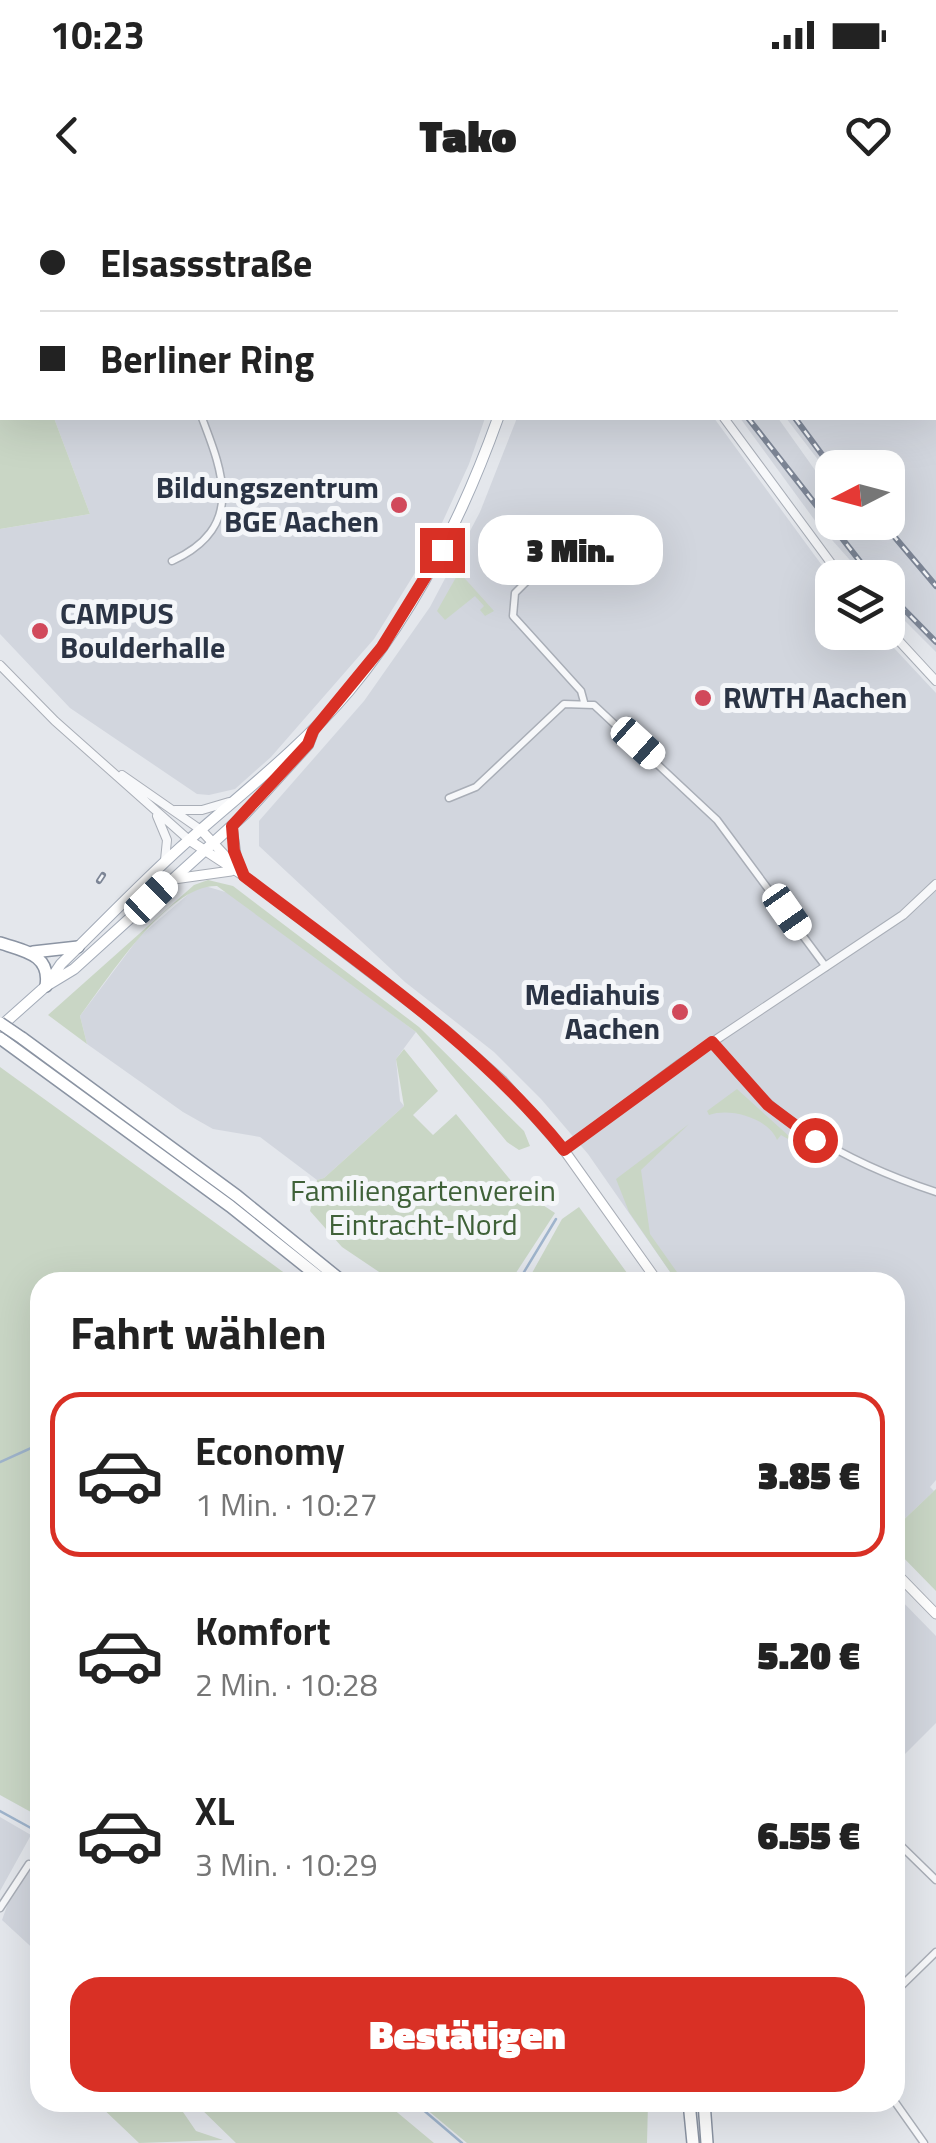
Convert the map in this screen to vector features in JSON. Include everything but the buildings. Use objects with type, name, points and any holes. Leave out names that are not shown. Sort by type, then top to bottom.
[{"type":"highway","points":[[0,943],[28,952],[47,968],[46,986]]},
{"type":"highway","points":[[28,952],[78,948]]},
{"type":"highway","points":[[0,1025],[17,1043],[312,1272]]},
{"type":"highway","points":[[0,1038],[17,1043],[237,1196],[331,1272]]},
{"type":"highway","points":[[690,2112],[693,2143]]},
{"type":"highway","points":[[705,2112],[707,2143]]},
{"type":"main road","points":[[46,986],[54,971],[189,840],[313,731],[360,676],[414,598],[464,506],[497,420]]},
{"type":"main road","points":[[0,1025],[46,986],[74,969],[232,826],[308,744],[313,731]]},
{"type":"main road","points":[[232,826],[235,868]]},
{"type":"main road","points":[[201,830],[244,876],[446,1030],[512,1090],[564,1150],[651,1272]]},
{"type":"main road","points":[[189,840],[235,868]]},
{"type":"main road","points":[[171,879],[235,868]]},
{"type":"main road","points":[[905,1582],[936,1614]]},
{"type":"street","points":[[172,562],[194,551],[224,502],[226,482],[203,420]]},
{"type":"street","points":[[725,420],[829,560]]},
{"type":"street","points":[[554,554],[514,593],[513,616],[580,691],[584,702],[617,724],[716,820],[826,967]]},
{"type":"street","points":[[905,647],[936,681]]},
{"type":"street","points":[[0,665],[189,840]]},
{"type":"street","points":[[449,798],[476,787],[564,704],[584,702]]},
{"type":"street","points":[[99,760],[201,830]]},
{"type":"street","points":[[175,810],[211,808],[239,798]]},
{"type":"street","points":[[156,812],[167,840],[164,864]]},
{"type":"street","points":[[564,1150],[712,1042],[902,915],[936,884]]},
{"type":"street","points":[[712,1042],[768,1105],[801,1132],[847,1158],[936,1192]]},
{"type":"street","points":[[905,1850],[936,1880]]},
{"type":"street","points":[[0,1908],[28,1864]]},
{"type":"street","points":[[905,1982],[936,1952]]},
{"type":"street","points":[[902,2112],[924,2143]]},
{"type":"shaded area","points":[[55,420],[484,420],[431,547],[374,639],[271,757],[235,789],[197,794],[70,708],[0,634],[0,529],[90,514]]},
{"type":"shaded area","points":[[516,420],[715,420],[818,560],[815,560],[815,650],[896,650],[936,693],[936,1480],[930,1487],[934,1491],[905,1519],[905,1272],[670,1272],[588,1154],[541,1099],[494,1052],[405,982],[259,846],[259,821],[364,701],[430,607],[480,512]]},
{"type":"shaded area","points":[[741,420],[779,420],[815,470],[815,521]]},
{"type":"shaded area","points":[[788,420],[936,420],[936,652],[905,621],[905,560],[850,560],[832,540],[905,540],[905,450],[815,450],[815,456]]},
{"type":"shaded area","points":[[205,886],[232,894],[416,1032],[396,1059],[400,1101],[404,1106],[324,1178],[317,1180],[260,1137],[213,1129],[87,1044],[80,1016],[140,936],[192,891]]},
{"type":"shaded area","points":[[905,1604],[936,1636],[936,1723],[905,1754]]},
{"type":"shaded area","points":[[0,1817],[30,1837],[0,1891]]},
{"type":"shaded area","points":[[30,1864],[30,1946],[2,1920],[16,1881]]},
{"type":"green space","points":[[0,420],[55,420],[90,514],[0,529]]},
{"type":"green space","points":[[459,572],[494,611],[485,616],[480,610],[484,606],[475,596],[445,620],[437,611]]},
{"type":"green space","points":[[208,880],[233,886],[419,1027],[524,1131],[530,1146],[519,1150],[507,1142],[416,1032],[217,886],[198,890],[178,901],[122,958],[80,1016],[87,1044],[48,1015],[194,885]]},
{"type":"green space","name":"Familiengartenverein Eintracht-Nord","points":[[404,1049],[438,1091],[413,1115],[433,1135],[456,1114],[517,1188],[555,1213],[517,1272],[379,1272],[342,1247],[310,1211],[317,1180],[324,1178],[404,1106],[396,1059]]},
{"type":"green space","points":[[0,1067],[283,1272],[30,1272],[30,1812],[0,1795]]},
{"type":"green space","points":[[737,1089],[790,1137],[781,1135],[777,1140],[766,1126],[738,1114],[709,1115],[707,1111]]},
{"type":"green space","points":[[689,1124],[641,1170],[650,1234],[677,1272],[670,1272],[629,1212],[616,1179]]},
{"type":"green space","points":[[579,1207],[627,1272],[533,1272],[562,1219]]},
{"type":"green space","points":[[936,1489],[936,1591],[905,1559],[905,1518]]},
{"type":"green space","points":[[106,2112],[183,2112],[196,2131],[223,2140],[139,2143]]},
{"type":"green space","points":[[204,2112],[397,2112],[434,2143],[236,2143]]},
{"type":"green space","points":[[430,2112],[648,2112],[647,2143],[467,2143]]},
{"type":"waterway","points":[[524,1272],[556,1219]]},
{"type":"waterway","points":[[0,1462],[30,1448]]},
{"type":"waterway","points":[[0,1811],[30,1828]]},
{"type":"waterway","points":[[426,2112],[462,2143]]},
{"type":"railway","points":[[750,420],[859,560]]},
{"type":"railway","points":[[796,420],[819,450]]},
{"type":"railway","points":[[897,540],[936,586]]},
{"type":"railway","points":[[905,610],[936,642]]},
{"type":"railway","points":[[99,881],[103,875]]},
{"type":"place","name":"Bildungszentrum BGE Aachen","points":[[399,505]]},
{"type":"place","name":"CAMPUS Boulderhalle","points":[[40,631]]},
{"type":"place","name":"RWTH Aachen","points":[[703,698]]},
{"type":"place","name":"Mediahuis Aachen","points":[[680,1012]]},
{"type":"route","points":[[442,550],[366,669],[313,731],[308,744],[232,826],[234,851],[244,876],[446,1030],[522,1100],[564,1150],[712,1042],[768,1105],[815,1140]]}]
